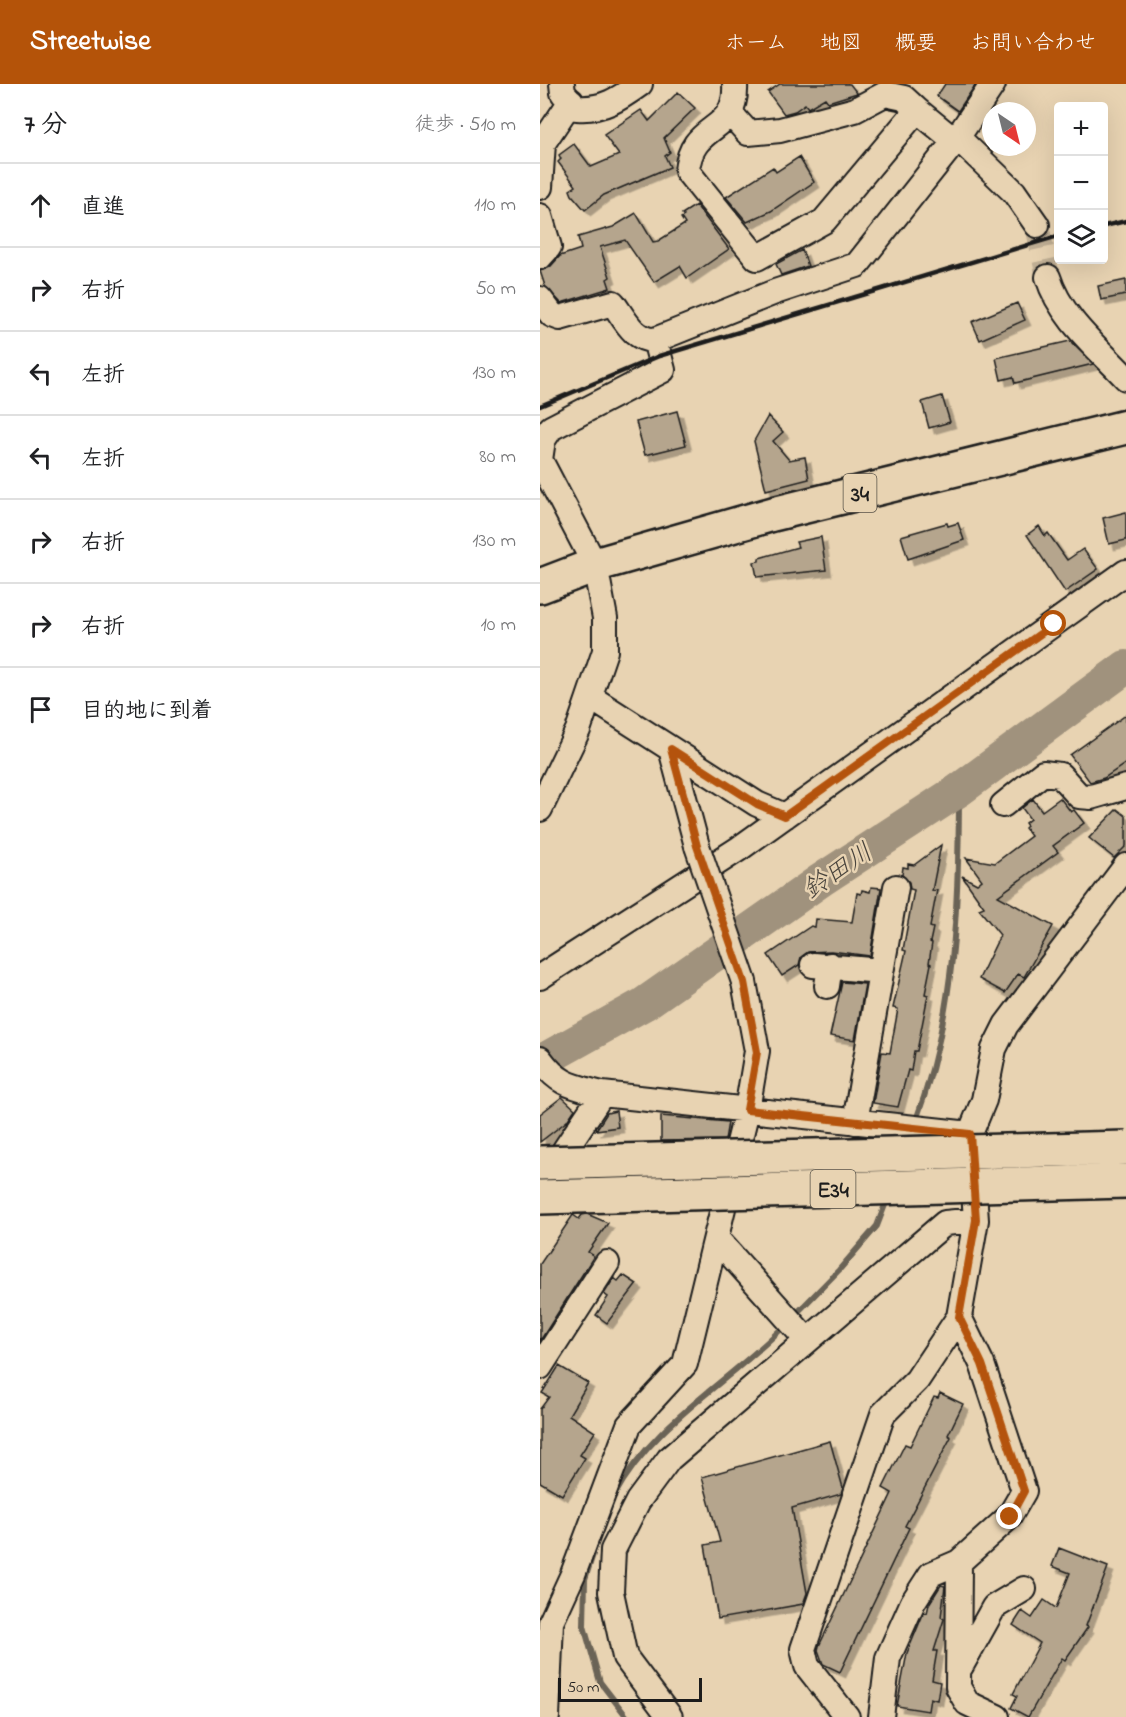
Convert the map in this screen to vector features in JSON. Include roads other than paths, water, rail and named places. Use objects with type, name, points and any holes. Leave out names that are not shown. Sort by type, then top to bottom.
[{"type":"highway","name":"34","points":[[540,586],[595,565],[774,514],[1126,427]]},
{"type":"highway","name":"E34","points":[[540,1163],[1126,1148]]},
{"type":"highway","name":"E34","points":[[540,1197],[1126,1180]]},
{"type":"street","points":[[540,187],[543,143],[566,93],[577,108],[595,109],[617,100],[640,84]]},
{"type":"street","points":[[735,84],[736,101],[730,114],[698,140],[688,156],[687,171],[757,258],[775,292]]},
{"type":"street","points":[[540,299],[552,315],[560,318],[613,303],[637,335],[645,340],[655,340],[775,292],[857,265],[956,140],[993,84]]},
{"type":"street","points":[[730,114],[748,133],[780,130],[855,110],[885,94],[908,97],[1014,192],[1037,225]]},
{"type":"street","points":[[757,258],[824,221],[908,97]]},
{"type":"street","points":[[540,216],[549,247],[540,257]]},
{"type":"street","points":[[1048,277],[1068,316],[1126,378]]},
{"type":"street","points":[[540,809],[578,730],[605,651],[605,618],[595,565],[540,460],[543,440],[551,428],[663,370],[655,340]]},
{"type":"street","points":[[540,977],[740,848],[1126,572]]},
{"type":"street","points":[[590,697],[757,804],[785,816]]},
{"type":"street","points":[[547,1717],[550,1622],[573,1574],[629,1425],[685,1364],[747,1110],[757,1052],[744,982],[697,846],[671,749]]},
{"type":"street","points":[[1002,805],[1043,773],[1060,775],[1079,796],[1091,797],[1126,787]]},
{"type":"street","points":[[847,1717],[807,1666],[803,1649],[883,1414],[917,1380],[959,1317],[976,1220],[970,1134],[984,1100],[994,1048],[1006,1025],[1126,866]]},
{"type":"street","points":[[855,1122],[896,887]]},
{"type":"street","points":[[823,972],[881,971]]},
{"type":"street","points":[[546,1067],[563,1083],[602,1094],[970,1134]]},
{"type":"street","points":[[540,1188],[602,1094]]},
{"type":"street","points":[[670,1717],[625,1657],[611,1592],[613,1550],[638,1501],[669,1459],[802,1335],[945,1223],[976,1220]]},
{"type":"street","points":[[716,1238],[802,1335]]},
{"type":"street","points":[[540,1367],[607,1263]]},
{"type":"street","points":[[881,1717],[888,1658],[913,1602],[930,1574],[959,1562],[1010,1517],[1024,1491],[982,1364],[959,1317]]},
{"type":"street","points":[[959,1562],[958,1687],[967,1703],[997,1717]]},
{"type":"street","points":[[958,1670],[994,1607],[1024,1589]]},
{"type":"waterway","name":"鈴田川","points":[[540,1062],[644,1004],[821,880],[959,790],[1126,667]]},
{"type":"waterway","points":[[915,1123],[939,1042],[952,959],[958,875],[959,790]]},
{"type":"waterway","points":[[793,1317],[839,1270],[877,1226],[888,1197]]},
{"type":"waterway","points":[[614,1496],[630,1470],[649,1446],[693,1404],[786,1324]]},
{"type":"waterway","points":[[593,1554],[585,1579],[584,1626],[600,1682],[627,1717]]},
{"type":"tunnel","points":[[1037,225],[1048,277]]},
{"type":"railway","points":[[1108,225],[1126,221]]},
{"type":"railway","points":[[540,406],[659,356],[1054,237]]}]
